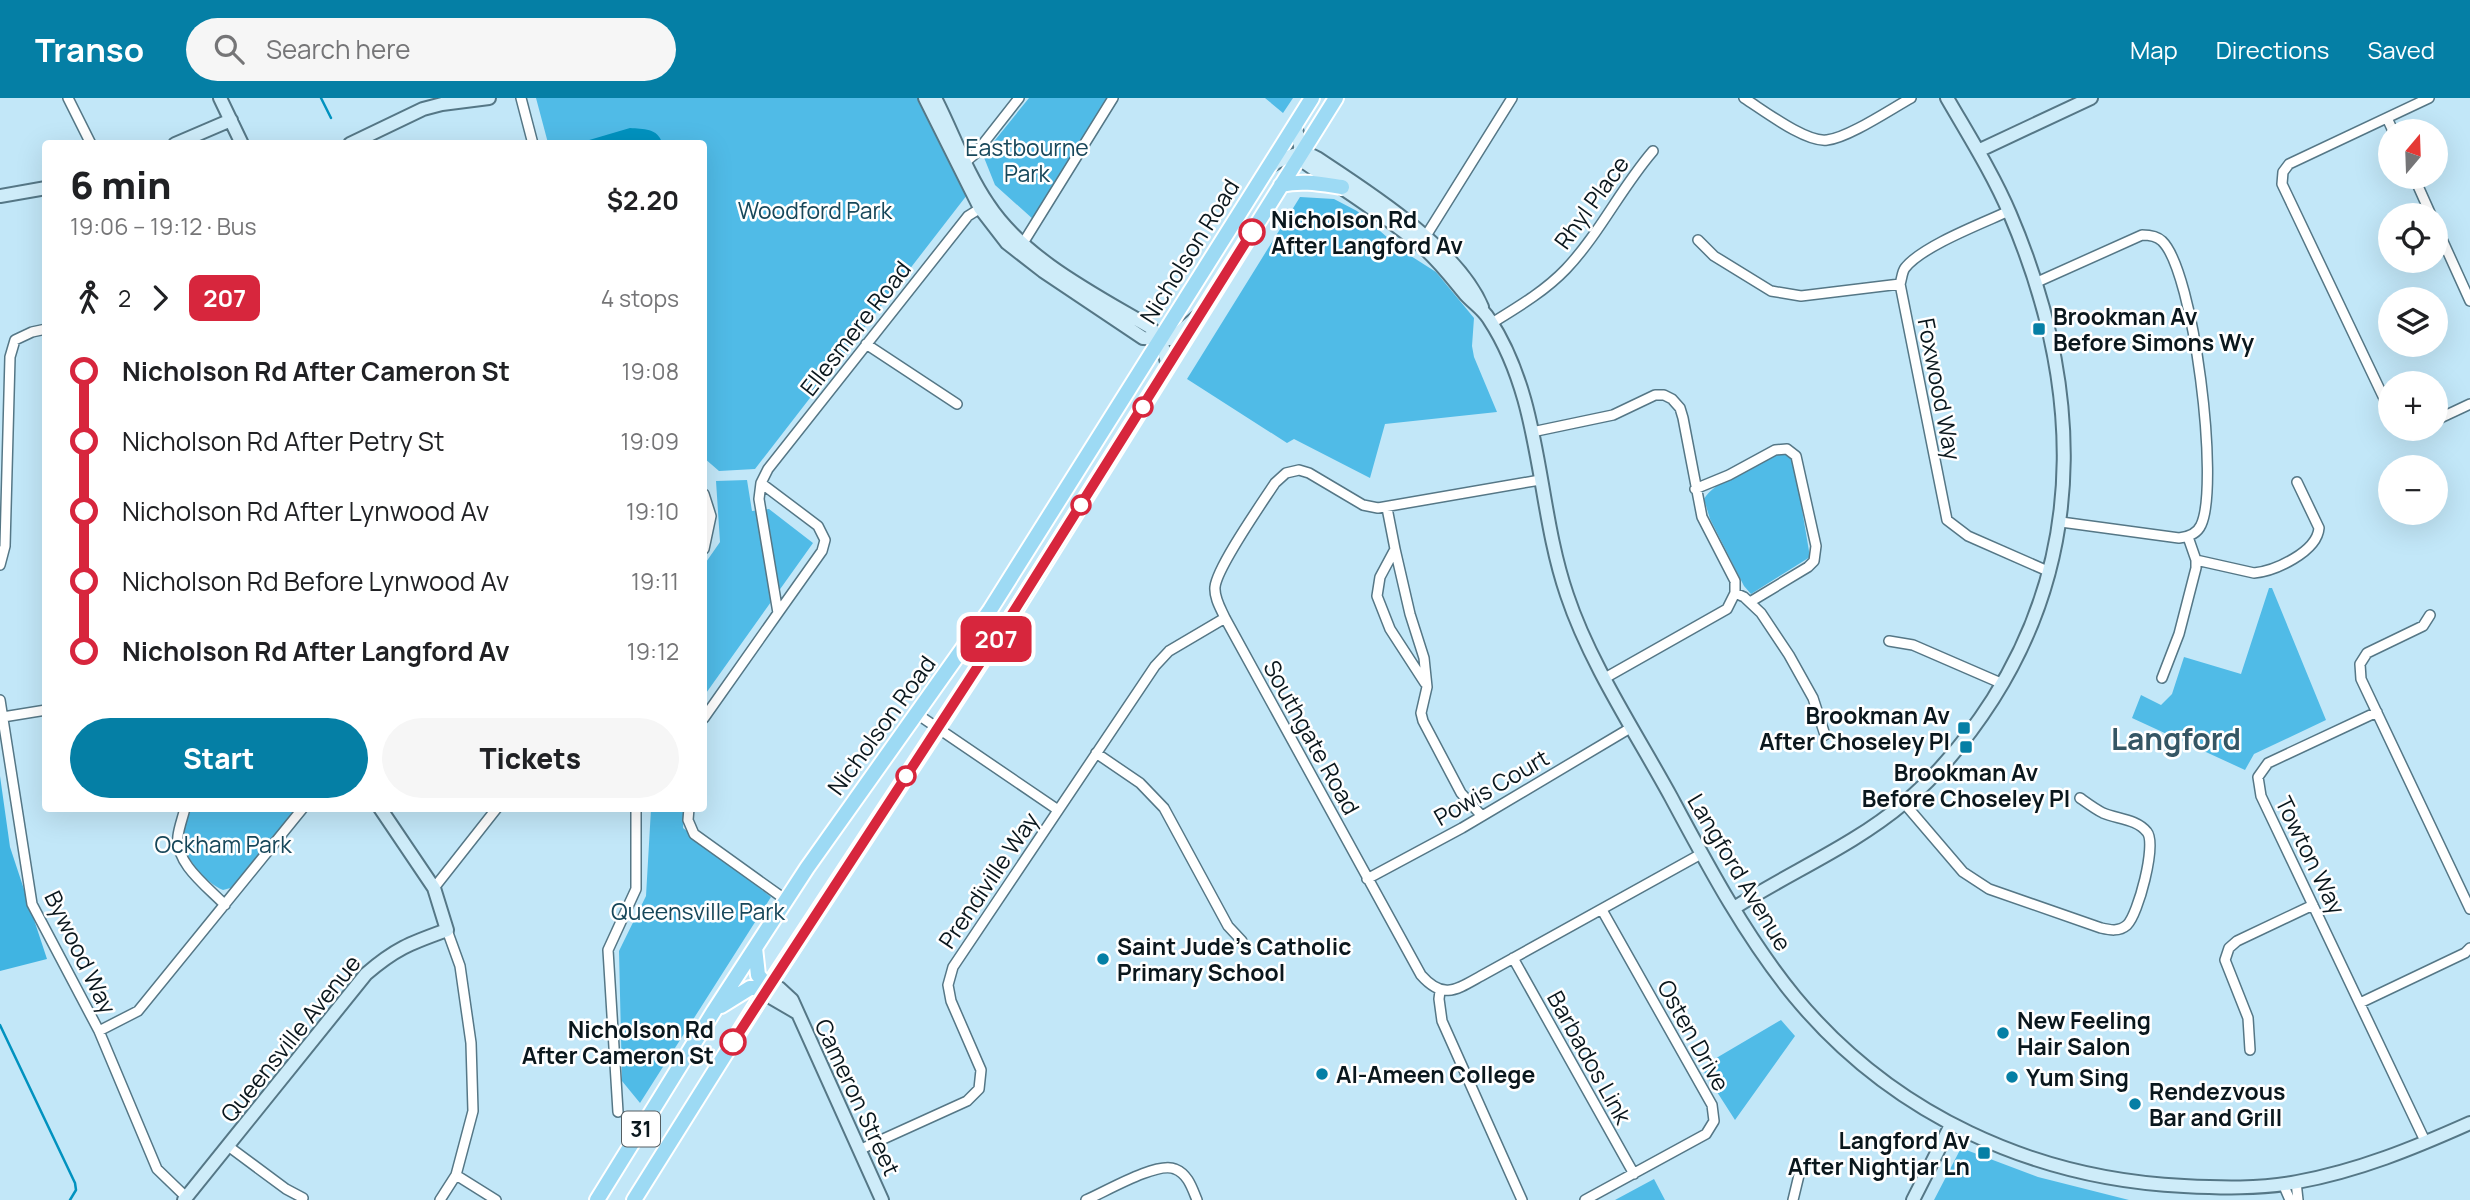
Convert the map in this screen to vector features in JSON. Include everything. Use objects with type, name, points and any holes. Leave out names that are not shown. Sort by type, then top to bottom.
[{"type":"main road","name":"Nicholson Road","points":[[597,1200],[786,900],[990,610],[1312,98]]},
{"type":"main road","name":"Nicholson Road","points":[[634,1200],[768,987],[1022,600],[1336,98]]},
{"type":"main road","points":[[1281,186],[1296,182],[1313,182],[1342,187]]},
{"type":"main road","points":[[755,948],[758,975],[768,987]]},
{"type":"main road","points":[[714,1011],[750,988],[768,987]]},
{"type":"street","points":[[68,98],[89,140]]},
{"type":"street","points":[[220,98],[240,140]]},
{"type":"street","points":[[357,140],[421,103],[442,104],[489,98]]},
{"type":"street","points":[[521,98],[532,140]]},
{"type":"street","points":[[926,98],[995,230],[1143,338],[1171,339],[1201,313]]},
{"type":"street","points":[[935,98],[962,165]]},
{"type":"street","points":[[962,165],[1019,98]]},
{"type":"street","points":[[1020,248],[1113,98]]},
{"type":"street","points":[[1423,241],[1512,98]]},
{"type":"street","points":[[1744,98],[1812,138],[1827,141],[1846,134],[1911,98]]},
{"type":"street","points":[[1734,908],[1835,851],[1904,803],[1953,755],[2003,684],[2031,626],[2050,572],[2061,522],[2065,468],[2062,407],[2052,350],[2035,283],[2009,211],[1947,98]]},
{"type":"street","points":[[1978,151],[2091,98]]},
{"type":"street","points":[[2378,386],[2281,184],[2283,172],[2289,164],[2429,98]]},
{"type":"street","points":[[183,140],[203,130],[211,130],[229,117]]},
{"type":"street","points":[[1270,166],[1286,157],[1301,154],[1295,125]]},
{"type":"street","name":"Rhyl Place","points":[[1492,323],[1541,292],[1565,270],[1589,241],[1633,174],[1653,151]]},
{"type":"street","name":"Langford Avenue","points":[[1423,241],[1304,162],[1301,154],[1309,153],[1326,164],[1423,241],[1462,275],[1475,291],[1515,373],[1532,432],[1549,526],[1567,596],[1584,638],[1701,854],[1755,945],[1796,998],[1874,1073],[1951,1125],[2000,1148],[2070,1170],[2140,1184],[2214,1188],[2290,1183],[2380,1160],[2470,1123]]},
{"type":"street","points":[[0,196],[42,189]]},
{"type":"street","name":"Ellesmere Road","points":[[761,483],[768,469],[968,216],[984,206]]},
{"type":"street","points":[[1698,240],[1714,256],[1771,291],[1801,296],[1900,284],[1904,270],[1916,258],[2009,211]]},
{"type":"street","points":[[2035,283],[2142,234],[2152,235],[2161,240],[2168,249],[2177,271],[2192,325],[2201,373],[2206,419],[2206,485],[2201,526],[2188,537],[2179,538],[2061,522]]},
{"type":"street","points":[[2448,252],[2470,301]]},
{"type":"street","name":"Foxwood Way","points":[[1900,284],[1947,520],[1968,536],[2050,572]]},
{"type":"street","points":[[0,565],[5,546],[10,357],[15,340],[42,330]]},
{"type":"street","points":[[1161,340],[1168,366]]},
{"type":"street","points":[[866,344],[957,404]]},
{"type":"street","points":[[1532,432],[1613,415],[1647,397],[1664,395],[1680,408],[1702,517],[1735,581],[1735,593],[1727,609],[1605,678]]},
{"type":"street","points":[[2448,414],[2470,404]]},
{"type":"street","points":[[1695,489],[1729,475],[1775,450],[1787,449],[1796,456],[1816,547],[1814,561],[1750,602]]},
{"type":"street","name":"Southgate Road","points":[[1440,991],[1428,984],[1421,975],[1367,879],[1225,618],[1216,598],[1215,587],[1218,576],[1275,483],[1286,473],[1299,470],[1309,473],[1363,505],[1387,508],[1541,480]]},
{"type":"street","points":[[2196,560],[2254,573],[2263,572],[2283,565],[2310,546],[2318,535],[2319,528],[2297,482]]},
{"type":"street","points":[[707,714],[822,551],[825,540],[818,526],[761,483],[759,499],[778,612]]},
{"type":"street","points":[[707,503],[711,516],[707,535]]},
{"type":"street","points":[[1387,508],[1410,614],[1424,658],[1427,687],[1421,713],[1423,721],[1461,793],[1480,815]]},
{"type":"street","points":[[2162,678],[2190,598],[2196,560],[2188,537]]},
{"type":"street","points":[[1395,549],[1380,577],[1377,596],[1390,629],[1427,687]]},
{"type":"street","points":[[1735,593],[1761,612],[1813,698],[1825,735]]},
{"type":"street","points":[[2430,615],[2423,626],[2367,653],[2360,664],[2361,679],[2470,909]]},
{"type":"street","name":"Prendiville Way","points":[[859,1150],[967,1101],[979,1088],[981,1070],[951,1001],[948,985],[953,967],[1155,666],[1169,650],[1225,618]]},
{"type":"street","points":[[1889,641],[1913,645],[2003,684]]},
{"type":"street","name":"Bywood Way","points":[[0,700],[32,904],[99,1031],[157,1170],[185,1199]]},
{"type":"street","points":[[3,717],[42,711]]},
{"type":"street","name":"Towton Way","points":[[2377,712],[2268,763],[2258,777],[2261,796],[2426,1143]]},
{"type":"street","points":[[917,714],[1058,810]]},
{"type":"street","name":"Powis Court","points":[[1367,879],[1462,828],[1632,727]]},
{"type":"street","points":[[1096,753],[1140,783],[1164,808],[1228,926],[1242,941]]},
{"type":"street","points":[[1904,803],[1963,872],[1975,881],[1989,889],[2101,928],[2119,929],[2127,925],[2135,912],[2150,856],[2150,837],[2146,830],[2136,824],[2102,813],[2080,798]]},
{"type":"street","points":[[184,812],[177,838],[180,854],[190,869],[225,905]]},
{"type":"street","points":[[99,1031],[138,1011],[300,812]]},
{"type":"street","points":[[383,812],[434,888],[460,966],[472,1057],[473,1111],[456,1175],[440,1200]]},
{"type":"street","points":[[434,888],[494,812]]},
{"type":"street","points":[[618,1112],[608,950],[636,889],[636,812]]},
{"type":"street","points":[[689,812],[688,820],[694,834],[786,900]]},
{"type":"street","points":[[1522,1200],[1442,1021],[1440,991],[1458,989],[1701,854]]},
{"type":"street","points":[[2250,1050],[2248,1018],[2225,960],[2229,948],[2237,941],[2313,905]]},
{"type":"street","name":"Osten Drive","points":[[1585,1200],[1706,1134],[1714,1121],[1712,1105],[1602,909]]},
{"type":"street","name":"Queensville Avenue","points":[[185,1199],[366,974],[406,944],[447,930]]},
{"type":"street","points":[[2360,1003],[2465,953],[2470,948]]},
{"type":"street","name":"Barbados Link","points":[[1513,958],[1634,1174]]},
{"type":"street","name":"Cameron Street","points":[[768,987],[772,998],[796,1012],[882,1200]]},
{"type":"street","points":[[1913,1200],[1951,1125]]},
{"type":"street","points":[[228,1146],[286,1189],[303,1198]]},
{"type":"street","points":[[1086,1200],[1156,1168],[1174,1168],[1188,1178],[1197,1200]]},
{"type":"street","points":[[1793,1200],[1800,1171]]},
{"type":"street","points":[[456,1175],[496,1200]]},
{"type":"street","points":[[2290,1183],[2290,1200]]},
{"type":"street","points":[[2290,1183],[2298,1200]]},
{"type":"green space","name":"Woodford Park","points":[[536,98],[924,98],[967,195],[755,469],[719,471],[707,461],[707,140],[547,140]]},
{"type":"green space","name":"Eastbourne Park","points":[[1029,98],[1108,98],[1034,220],[995,185],[983,155]]},
{"type":"green space","points":[[1265,98],[1293,98],[1283,113]]},
{"type":"green space","points":[[1300,197],[1334,199],[1357,211],[1403,251],[1436,272],[1474,318],[1474,357],[1497,412],[1385,424],[1370,478],[1294,439],[1287,443],[1187,379]]},
{"type":"green space","points":[[1779,452],[1791,455],[1794,462],[1810,557],[1751,594],[1744,586],[1710,519],[1704,499],[1727,479]]},
{"type":"green space","points":[[747,480],[752,511],[769,509],[813,543],[707,692],[707,561],[720,542],[716,481]]},
{"type":"green space","points":[[2269,588],[2272,588],[2326,720],[2254,754],[2245,770],[2132,718],[2141,695],[2161,705],[2172,694],[2184,657],[2241,674]]},
{"type":"green space","name":"Ockham Park","points":[[190,812],[294,812],[234,887],[223,890],[203,875],[190,860],[183,844],[184,826]]},
{"type":"green space","name":"Queensville Park","points":[[651,812],[684,812],[683,828],[771,897],[640,1103],[622,1081],[619,951],[646,896]]},
{"type":"green space","points":[[1781,1020],[1795,1036],[1735,1120],[1701,1067]]},
{"type":"green space","points":[[1961,1148],[2038,1177],[2129,1200],[1934,1200]]},
{"type":"green space","points":[[1654,1179],[1665,1200],[1615,1200]]},
{"type":"shaded area","points":[[630,128],[654,132],[661,140],[589,140]]},
{"type":"shaded area","points":[[0,776],[10,847],[47,959],[0,971]]},
{"type":"waterway","points":[[321,98],[331,118]]},
{"type":"waterway","points":[[0,1025],[75,1183],[76,1190],[70,1200]]},
{"type":"bus line","name":"207","points":[[733,1042],[1014,611],[1252,232]]},
{"type":"place","name":"Nicholson Rd After Langford Av","points":[[1252,232]]},
{"type":"place","name":"Brookman Av Before Simons Wy","points":[[2039,329]]},
{"type":"place","name":"Brookman Av After Choseley Pl","points":[[1964,728]]},
{"type":"place","name":"Brookman Av Before Choseley Pl","points":[[1966,747]]},
{"type":"place","name":"Saint Jude's Catholic Primary School","points":[[1103,959]]},
{"type":"place","name":"New Feeling Hair Salon","points":[[2003,1033]]},
{"type":"place","name":"Nicholson Rd After Cameron St","points":[[733,1042]]},
{"type":"place","name":"Al-Ameen College","points":[[1322,1074]]},
{"type":"place","name":"Yum Sing","points":[[2012,1077]]},
{"type":"place","name":"Rendezvous Bar and Grill","points":[[2135,1104]]},
{"type":"place","name":"Langford Av After Nightjar Ln","points":[[1984,1153]]},
{"type":"district","name":"Langford","points":[[2176,738]]}]
